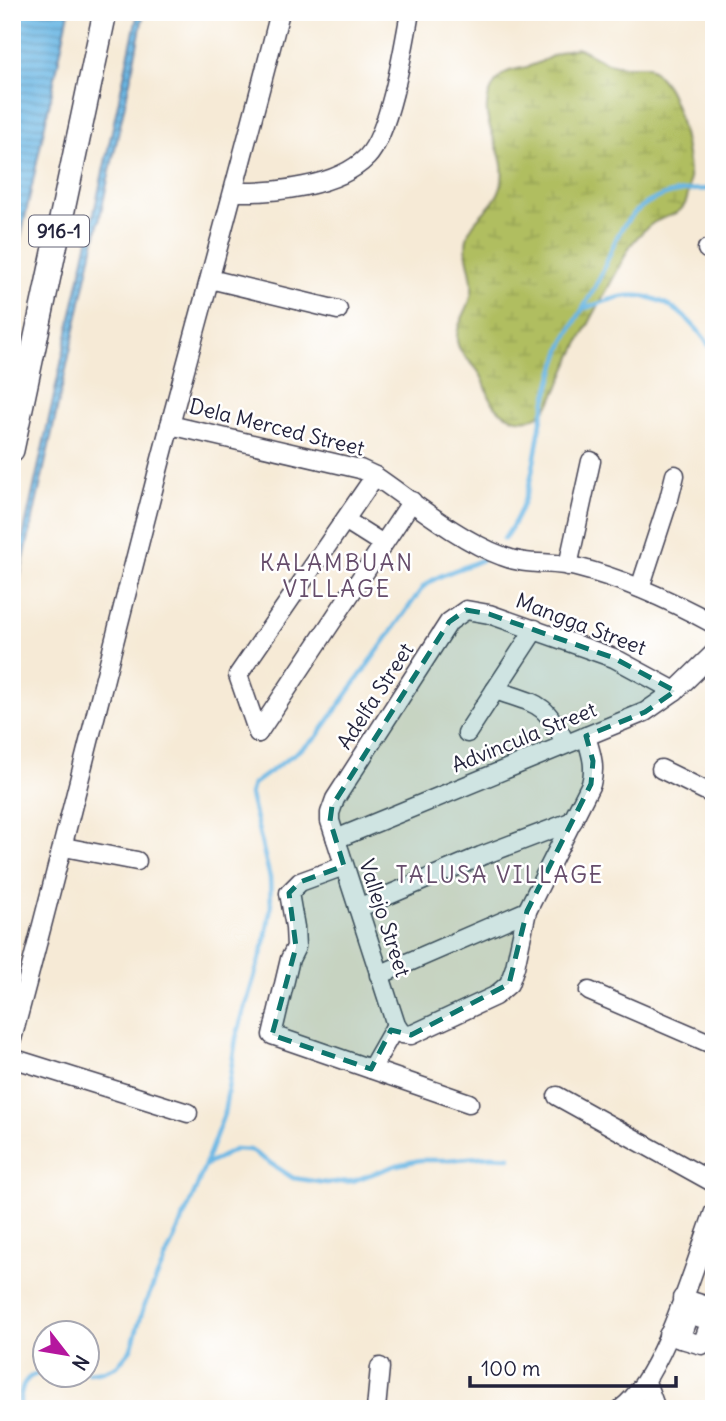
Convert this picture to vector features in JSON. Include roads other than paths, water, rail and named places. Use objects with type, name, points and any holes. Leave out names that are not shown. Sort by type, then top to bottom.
[{"type":"main road","name":"916-1","points":[[12,450],[105,12]]},
{"type":"street","points":[[12,1039],[279,12]]},
{"type":"street","points":[[234,192],[288,189],[336,175],[369,156],[391,100],[410,12]]},
{"type":"street","points":[[210,279],[338,310]]},
{"type":"street","name":"Dela Merced Street","points":[[170,425],[270,450],[346,465],[375,476],[474,543],[503,557],[531,564],[568,566],[612,578],[666,598],[714,624]]},
{"type":"street","points":[[568,566],[591,461]]},
{"type":"street","points":[[640,588],[675,475]]},
{"type":"street","points":[[375,476],[238,675],[258,733],[412,501]]},
{"type":"street","points":[[345,520],[383,544]]},
{"type":"street","name":"Mangga Street","points":[[466,610],[489,614],[614,658],[675,691]]},
{"type":"street","name":"Adelfa Street","points":[[330,813],[335,799],[449,622],[466,610]]},
{"type":"street","points":[[467,733],[535,629]]},
{"type":"street","name":"Advincula Street","points":[[335,839],[645,712],[675,691],[714,653]]},
{"type":"street","points":[[495,690],[543,708],[551,715],[566,744]]},
{"type":"street","points":[[370,1069],[399,1030],[411,1035],[503,990],[513,976],[527,911],[573,821],[594,772],[586,736]]},
{"type":"street","points":[[661,769],[714,795]]},
{"type":"street","name":"Vallejo Street","points":[[330,813],[335,839],[399,1030]]},
{"type":"street","points":[[358,908],[573,821]]},
{"type":"street","points":[[64,847],[137,861]]},
{"type":"street","points":[[344,866],[300,882],[289,893],[296,947],[290,959],[272,1035],[469,1103]]},
{"type":"street","points":[[379,975],[527,911]]},
{"type":"street","points":[[589,991],[714,1045]]},
{"type":"street","points":[[12,1058],[188,1113]]},
{"type":"street","points":[[557,1096],[714,1183]]},
{"type":"street","points":[[674,1337],[682,1298],[714,1212]]},
{"type":"street","points":[[682,1298],[713,1313]]},
{"type":"street","points":[[621,1409],[635,1398],[689,1314],[713,1313]]},
{"type":"street","points":[[376,1409],[380,1367]]},
{"type":"street","points":[[646,1382],[656,1409]]},
{"type":"water","points":[[12,12],[69,12],[12,279]]},
{"type":"water","points":[[138,12],[144,12],[130,81],[12,613],[12,587]]},
{"type":"waterway","points":[[504,539],[527,493],[543,412],[561,350],[602,274],[618,235],[636,211],[659,197],[671,193],[714,189]]},
{"type":"waterway","points":[[585,308],[622,297],[641,296],[655,299],[667,304],[689,321],[714,353]]},
{"type":"waterway","points":[[102,1371],[117,1366],[131,1349],[144,1306],[194,1194],[224,1114],[236,1038],[265,941],[271,906],[270,878],[250,795],[253,784],[316,738],[423,587],[438,577],[487,557]]},
{"type":"waterway","points":[[206,1165],[236,1149],[250,1150],[293,1178],[326,1183],[353,1181],[397,1165],[420,1160],[510,1157]]},
{"type":"waterway","points":[[19,1409],[24,1384],[32,1376]]},
{"type":"district","name":"KALAMBUAN VILLAGE","points":[[337,575]]},
{"type":"district","name":"TALUSA VILLAGE","points":[[500,874]]}]
